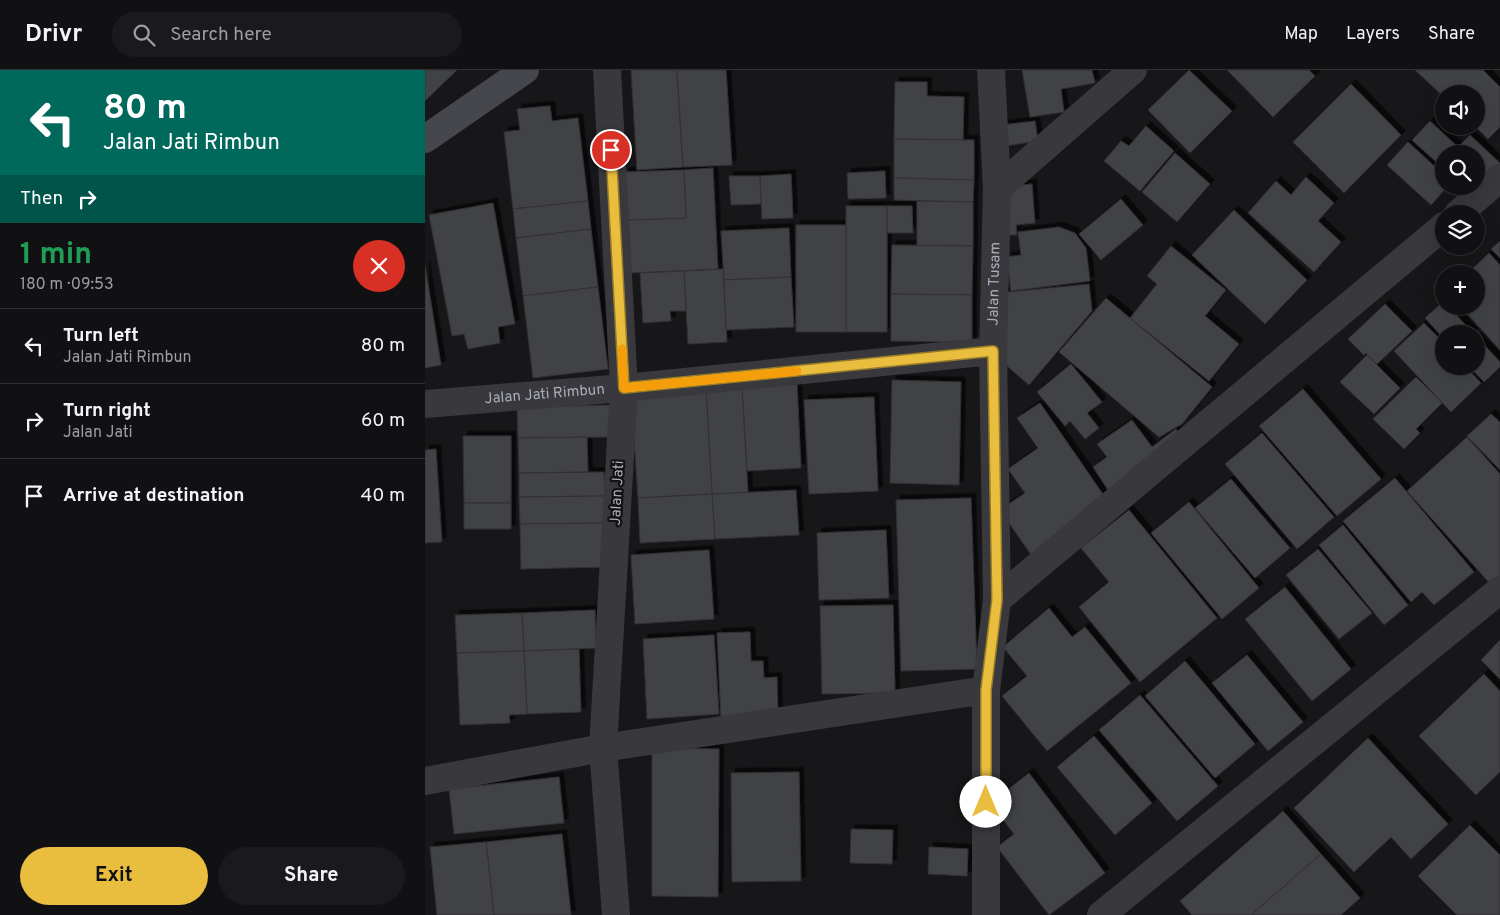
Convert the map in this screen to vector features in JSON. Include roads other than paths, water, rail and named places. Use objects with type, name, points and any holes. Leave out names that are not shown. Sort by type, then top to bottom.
[{"type":"street","points":[[425,139],[525,70]]},
{"type":"street","name":"Jalan Jati","points":[[607,70],[624,388],[603,748],[616,915]]},
{"type":"street","name":"Jalan Tusam","points":[[986,915],[986,690],[997,600],[993,351],[997,188],[991,70]]},
{"type":"street","points":[[997,188],[1133,70]]},
{"type":"street","points":[[1468,205],[1500,178]]},
{"type":"street","points":[[997,600],[1435,234]]},
{"type":"street","name":"Jalan Jati Rimbun","points":[[425,404],[624,388],[993,351]]},
{"type":"street","points":[[1101,915],[1500,590]]},
{"type":"street","points":[[425,781],[603,748],[986,690]]}]
